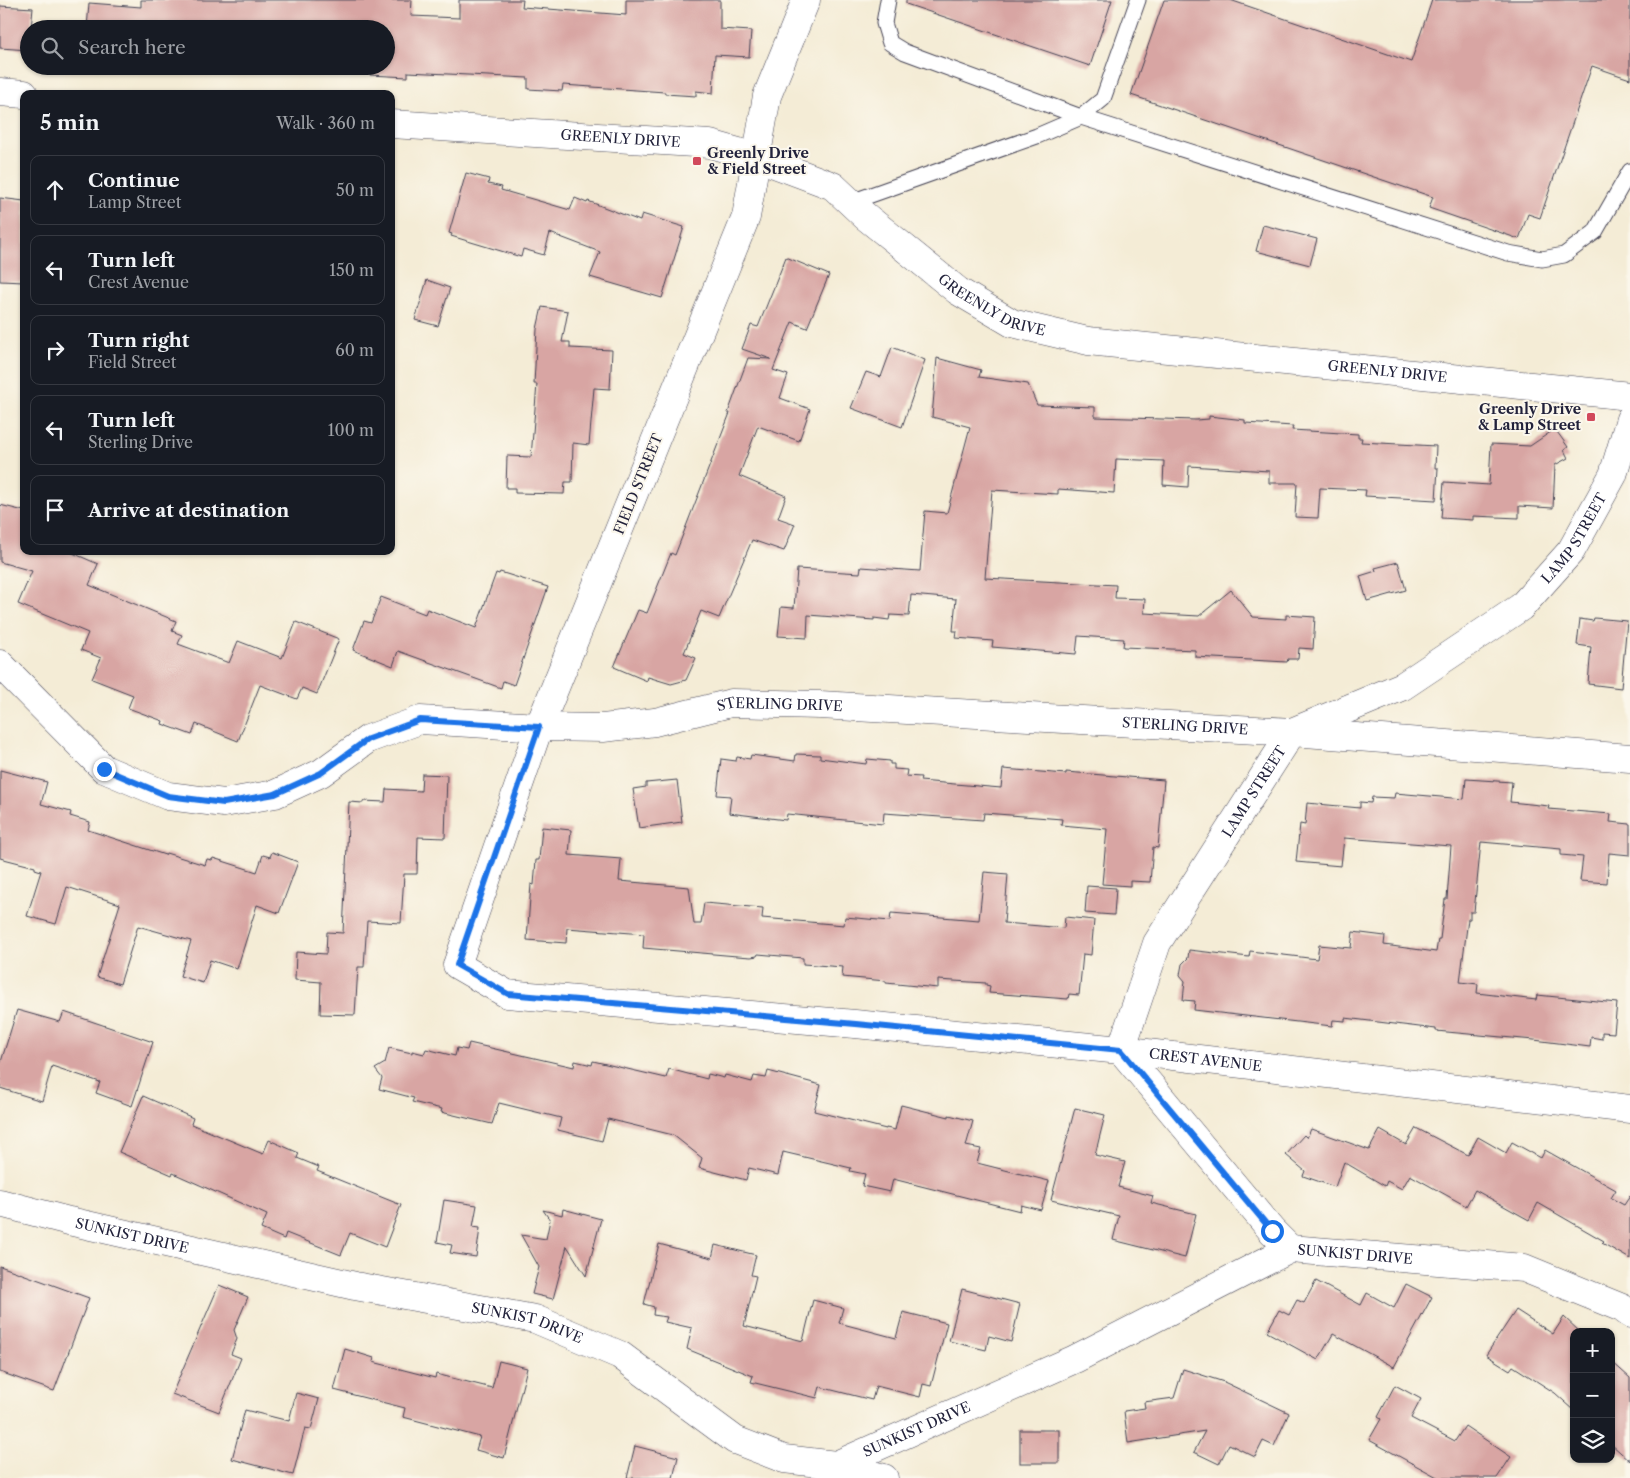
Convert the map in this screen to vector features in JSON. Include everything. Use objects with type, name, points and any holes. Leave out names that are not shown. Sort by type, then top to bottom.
[{"type":"street","name":"FIELD STREET","points":[[457,965],[539,727],[746,217],[767,96],[806,0]]},
{"type":"street","points":[[0,92],[20,94]]},
{"type":"street","name":"GREENLY DRIVE","points":[[395,124],[710,144],[756,157],[833,186],[958,291],[1012,323],[1088,341],[1630,396]]},
{"type":"street","name":"LAMP STREET","points":[[1121,1050],[1157,943],[1292,732],[1403,686],[1521,607],[1572,551],[1613,475],[1630,419]]},
{"type":"street","name":"STERLING DRIVE","points":[[0,664],[104,769],[168,796],[224,803],[275,794],[321,773],[368,739],[420,720],[539,727],[603,728],[655,722],[731,703],[830,706],[1292,732],[1630,758]]},
{"type":"street","name":"CREST AVENUE","points":[[457,965],[508,994],[856,1024],[1121,1050],[1630,1109]]},
{"type":"street","points":[[1121,1050],[1272,1231],[1290,1249]]},
{"type":"street","name":"SUNKIST DRIVE","points":[[0,1203],[69,1221],[355,1286],[535,1319],[620,1355],[735,1440],[784,1459],[836,1464],[1075,1359],[1290,1249],[1524,1268],[1622,1308],[1630,1314]]},
{"type":"street","points":[[836,1464],[884,1478]]},
{"type":"lane","points":[[888,0],[884,23],[890,43],[906,52],[1081,117],[1508,253],[1542,259],[1564,255],[1595,232],[1630,171]]},
{"type":"lane","points":[[851,202],[1037,136],[1081,117],[1103,99],[1138,0]]},
{"type":"building","points":[[141,0],[412,0],[411,16],[459,18],[459,0],[523,0],[522,7],[626,15],[626,0],[720,0],[720,29],[751,31],[749,57],[715,55],[713,93],[696,91],[696,96],[563,85],[562,91],[528,89],[528,78],[408,72],[408,77],[370,75],[395,75],[395,20],[88,20],[89,3],[141,7]]},
{"type":"building","points":[[906,0],[1112,0],[1090,66],[906,4]]},
{"type":"building","points":[[1164,0],[1230,0],[1411,62],[1432,0],[1630,0],[1630,79],[1592,66],[1540,218],[1528,214],[1519,239],[1429,208],[1433,197],[1131,95]]},
{"type":"building","points":[[0,6],[33,8],[32,20],[20,20],[20,49],[0,48]]},
{"type":"building","points":[[466,173],[489,179],[488,184],[502,187],[501,190],[570,210],[575,198],[587,203],[588,201],[640,221],[642,214],[684,227],[662,298],[590,277],[600,252],[550,233],[544,255],[523,249],[521,257],[451,236],[452,234],[449,233]]},
{"type":"building","points":[[0,198],[20,200],[20,282],[0,281]]},
{"type":"building","points":[[1263,225],[1317,239],[1310,265],[1256,251]]},
{"type":"building","points":[[786,257],[829,275],[807,328],[792,322],[773,370],[788,375],[780,398],[810,409],[799,441],[758,426],[739,476],[786,496],[778,518],[795,524],[784,551],[752,540],[719,618],[701,611],[684,653],[696,658],[686,680],[671,684],[648,677],[647,681],[614,667],[638,610],[647,613],[671,553],[675,555],[730,413],[728,413],[748,358],[771,359],[742,349],[751,325],[758,327]]},
{"type":"building","points":[[427,280],[450,288],[438,326],[415,320]]},
{"type":"building","points":[[542,307],[568,311],[562,342],[570,342],[570,348],[612,350],[610,389],[594,388],[589,445],[573,443],[572,482],[565,482],[564,494],[515,493],[515,488],[506,488],[507,456],[531,457],[537,384],[534,384],[537,329]]},
{"type":"building","points":[[892,347],[925,360],[902,427],[851,408],[866,372],[881,377]]},
{"type":"building","points":[[937,358],[981,370],[979,377],[1028,384],[1037,405],[1095,407],[1095,417],[1196,420],[1209,419],[1209,416],[1245,420],[1245,423],[1293,426],[1292,430],[1358,434],[1358,438],[1362,438],[1361,442],[1436,446],[1435,468],[1438,468],[1436,500],[1365,496],[1366,490],[1320,488],[1318,518],[1295,517],[1297,483],[1269,483],[1269,471],[1189,466],[1188,487],[1163,485],[1164,461],[1116,459],[1114,493],[1058,489],[1058,494],[992,490],[985,578],[1116,585],[1115,598],[1145,599],[1144,613],[1199,616],[1231,590],[1253,617],[1286,619],[1286,615],[1315,617],[1313,649],[1299,648],[1298,659],[1288,659],[1287,662],[1195,657],[1195,650],[1123,647],[1124,639],[1078,636],[1076,654],[992,647],[993,641],[956,638],[957,631],[953,631],[956,599],[911,595],[909,616],[890,615],[889,620],[874,618],[874,620],[808,615],[807,638],[778,636],[781,607],[794,608],[797,569],[860,573],[861,567],[920,571],[925,511],[947,513],[970,427],[932,417]]},
{"type":"building","points":[[1555,429],[1568,447],[1564,450],[1568,458],[1555,465],[1553,508],[1519,506],[1519,518],[1473,516],[1473,520],[1441,518],[1444,482],[1489,485],[1491,444],[1530,446]]},
{"type":"building","points":[[0,505],[20,510],[20,555],[77,555],[98,564],[89,585],[176,621],[172,631],[182,635],[178,644],[229,663],[238,641],[282,658],[296,622],[339,639],[317,694],[302,688],[297,699],[260,685],[238,741],[196,724],[192,735],[162,724],[163,721],[128,708],[133,695],[92,679],[101,658],[81,650],[88,633],[18,604],[32,571],[0,562]]},
{"type":"building","points":[[1398,562],[1406,590],[1367,601],[1360,576],[1376,571],[1375,568]]},
{"type":"building","points":[[500,572],[548,587],[514,685],[503,681],[501,688],[398,651],[393,666],[353,650],[364,621],[371,623],[381,597],[425,614],[427,609],[476,628],[496,573],[499,574]]},
{"type":"building","points":[[1594,618],[1627,621],[1621,688],[1588,684],[1591,647],[1577,645],[1580,619],[1593,621]]},
{"type":"building","points":[[796,754],[820,755],[820,758],[866,764],[867,759],[890,761],[890,764],[894,764],[894,769],[907,770],[906,776],[921,777],[920,781],[1001,788],[1003,769],[1164,780],[1158,848],[1153,847],[1150,882],[1130,881],[1130,886],[1102,884],[1107,829],[1061,825],[1062,819],[984,813],[983,820],[884,813],[883,824],[787,814],[786,820],[729,813],[731,796],[717,795],[721,759],[736,761],[737,757],[750,759],[751,755],[795,761]]},
{"type":"building","points":[[0,770],[47,782],[41,804],[71,812],[70,816],[90,822],[88,830],[165,855],[166,853],[205,865],[207,859],[212,860],[213,858],[257,872],[263,855],[270,857],[272,852],[298,862],[279,913],[257,905],[237,969],[210,960],[203,983],[180,976],[191,941],[138,926],[120,984],[97,977],[120,904],[67,887],[56,924],[27,916],[41,871],[35,869],[35,867],[0,858]]},
{"type":"building","points":[[422,774],[447,775],[445,838],[418,837],[417,874],[404,874],[401,923],[367,921],[364,967],[358,967],[355,1015],[320,1014],[321,982],[295,980],[296,952],[326,954],[327,932],[343,933],[349,802],[385,802],[386,789],[421,791]]},
{"type":"building","points":[[1466,779],[1512,782],[1510,802],[1549,806],[1548,809],[1611,814],[1610,822],[1630,824],[1630,855],[1609,853],[1607,883],[1580,881],[1583,857],[1561,855],[1561,849],[1481,842],[1474,912],[1470,912],[1470,919],[1468,919],[1460,982],[1478,984],[1477,993],[1536,1000],[1537,995],[1617,1003],[1614,1033],[1602,1032],[1602,1039],[1591,1037],[1590,1047],[1436,1031],[1436,1029],[1345,1018],[1345,1021],[1333,1020],[1332,1026],[1194,1010],[1195,1001],[1183,1000],[1185,981],[1180,975],[1182,964],[1188,958],[1189,950],[1249,957],[1250,951],[1317,959],[1319,945],[1351,948],[1353,932],[1385,936],[1384,945],[1436,952],[1438,939],[1440,939],[1445,899],[1447,899],[1451,846],[1344,838],[1341,866],[1296,862],[1300,824],[1305,825],[1307,803],[1360,808],[1360,802],[1371,803],[1372,797],[1394,798],[1395,793],[1464,799]]},
{"type":"building","points":[[677,780],[682,822],[639,828],[633,789],[646,787],[646,783]]},
{"type":"building","points":[[542,827],[571,830],[569,855],[621,859],[619,881],[689,887],[694,924],[701,924],[704,903],[763,908],[762,918],[844,925],[845,917],[890,921],[891,913],[979,920],[984,872],[1008,874],[1004,923],[1064,928],[1065,917],[1094,920],[1091,955],[1083,954],[1079,995],[1069,994],[1068,999],[989,993],[990,986],[986,985],[986,983],[938,980],[938,988],[842,977],[843,967],[803,964],[803,958],[758,954],[751,957],[643,948],[644,934],[567,928],[566,943],[527,940],[531,884],[534,885],[536,860],[539,860]]},
{"type":"building","points":[[1087,886],[1116,888],[1114,915],[1085,913]]},
{"type":"building","points":[[17,1010],[60,1022],[64,1012],[153,1042],[132,1106],[96,1093],[100,1082],[52,1066],[42,1101],[0,1088],[0,1065]]},
{"type":"building","points":[[469,1043],[574,1067],[575,1061],[592,1065],[593,1061],[666,1078],[669,1069],[707,1079],[708,1074],[724,1078],[725,1075],[752,1082],[754,1076],[766,1078],[768,1071],[821,1085],[814,1111],[886,1129],[895,1130],[901,1105],[973,1121],[966,1146],[981,1149],[977,1163],[1049,1181],[1041,1210],[1021,1205],[1020,1211],[893,1179],[890,1192],[862,1186],[865,1174],[850,1171],[851,1168],[783,1152],[778,1175],[749,1168],[746,1180],[699,1168],[702,1158],[673,1135],[608,1119],[602,1141],[558,1130],[561,1118],[499,1103],[492,1124],[441,1112],[442,1109],[412,1102],[414,1098],[379,1089],[382,1078],[375,1069],[385,1063],[389,1048],[424,1054],[426,1049],[455,1056],[457,1048],[467,1050]]},
{"type":"building","points":[[143,1096],[193,1118],[191,1124],[263,1154],[269,1140],[299,1153],[297,1158],[319,1167],[317,1171],[401,1205],[385,1247],[350,1233],[341,1255],[286,1233],[284,1239],[261,1229],[267,1215],[173,1173],[172,1175],[119,1152]]},
{"type":"building","points":[[1075,1108],[1105,1115],[1095,1155],[1125,1162],[1118,1187],[1153,1196],[1151,1203],[1196,1214],[1185,1258],[1113,1240],[1119,1216],[1051,1200]]},
{"type":"building","points":[[1416,1128],[1468,1155],[1478,1137],[1506,1153],[1512,1142],[1541,1158],[1545,1150],[1616,1190],[1611,1198],[1624,1205],[1630,1196],[1630,1259],[1602,1243],[1604,1241],[1538,1203],[1529,1220],[1475,1190],[1466,1206],[1410,1175],[1402,1189],[1387,1181],[1385,1186],[1344,1162],[1335,1187],[1303,1176],[1305,1171],[1286,1155],[1304,1135],[1307,1138],[1311,1129],[1369,1150],[1380,1130],[1406,1145]]},
{"type":"building","points":[[444,1200],[477,1205],[473,1227],[480,1228],[476,1257],[450,1253],[452,1245],[437,1242]]},
{"type":"building","points":[[563,1209],[601,1219],[586,1276],[567,1246],[553,1299],[532,1294],[539,1267],[521,1235],[546,1239],[550,1220],[543,1210],[562,1215]]},
{"type":"building","points":[[659,1244],[712,1258],[715,1245],[756,1255],[751,1275],[756,1276],[744,1326],[803,1341],[813,1300],[843,1308],[839,1323],[896,1338],[903,1312],[947,1323],[931,1386],[923,1384],[920,1397],[876,1386],[872,1400],[820,1387],[817,1398],[751,1382],[753,1376],[687,1349],[692,1328],[665,1322],[667,1317],[653,1315],[654,1307],[644,1304]]},
{"type":"building","points":[[0,1266],[89,1298],[54,1391],[0,1372]]},
{"type":"building","points":[[1316,1281],[1361,1305],[1367,1293],[1394,1308],[1406,1284],[1432,1297],[1394,1367],[1333,1334],[1318,1360],[1267,1332],[1279,1310],[1289,1315],[1297,1300],[1304,1303]]},
{"type":"building","points":[[219,1285],[248,1297],[234,1330],[237,1339],[231,1354],[241,1358],[219,1412],[172,1394]]},
{"type":"building","points":[[962,1289],[1020,1304],[1011,1342],[989,1336],[986,1350],[949,1341]]},
{"type":"building","points":[[1516,1310],[1553,1334],[1564,1317],[1576,1328],[1570,1328],[1570,1406],[1555,1393],[1513,1366],[1510,1370],[1486,1355]]},
{"type":"building","points":[[345,1349],[374,1358],[373,1362],[435,1378],[436,1374],[492,1388],[499,1361],[527,1368],[504,1458],[476,1450],[480,1437],[403,1417],[405,1408],[334,1390]]},
{"type":"building","points":[[1615,1365],[1630,1378],[1630,1461],[1615,1448]]},
{"type":"building","points":[[1183,1369],[1224,1382],[1289,1413],[1274,1446],[1263,1441],[1255,1457],[1229,1444],[1219,1464],[1194,1452],[1205,1431],[1128,1443],[1124,1411],[1145,1408],[1144,1402],[1174,1398]]},
{"type":"building","points":[[1395,1385],[1421,1399],[1411,1418],[1455,1441],[1465,1426],[1511,1457],[1497,1478],[1439,1478],[1369,1440],[1381,1419],[1378,1417]]},
{"type":"building","points":[[296,1393],[319,1399],[311,1429],[305,1428],[293,1475],[232,1459],[245,1410],[289,1421]]},
{"type":"building","points":[[1020,1430],[1059,1430],[1059,1463],[1020,1463]]},
{"type":"building","points":[[635,1446],[678,1457],[673,1478],[627,1478]]},
{"type":"place","name":"Greenly Drive & Field Street","points":[[697,161]]},
{"type":"place","name":"Greenly Drive & Lamp Street","points":[[1591,417]]},
{"type":"route","points":[[104,769],[168,796],[224,803],[275,794],[321,773],[368,739],[420,720],[539,727],[457,965],[508,994],[856,1024],[1121,1050],[1272,1231]]}]
